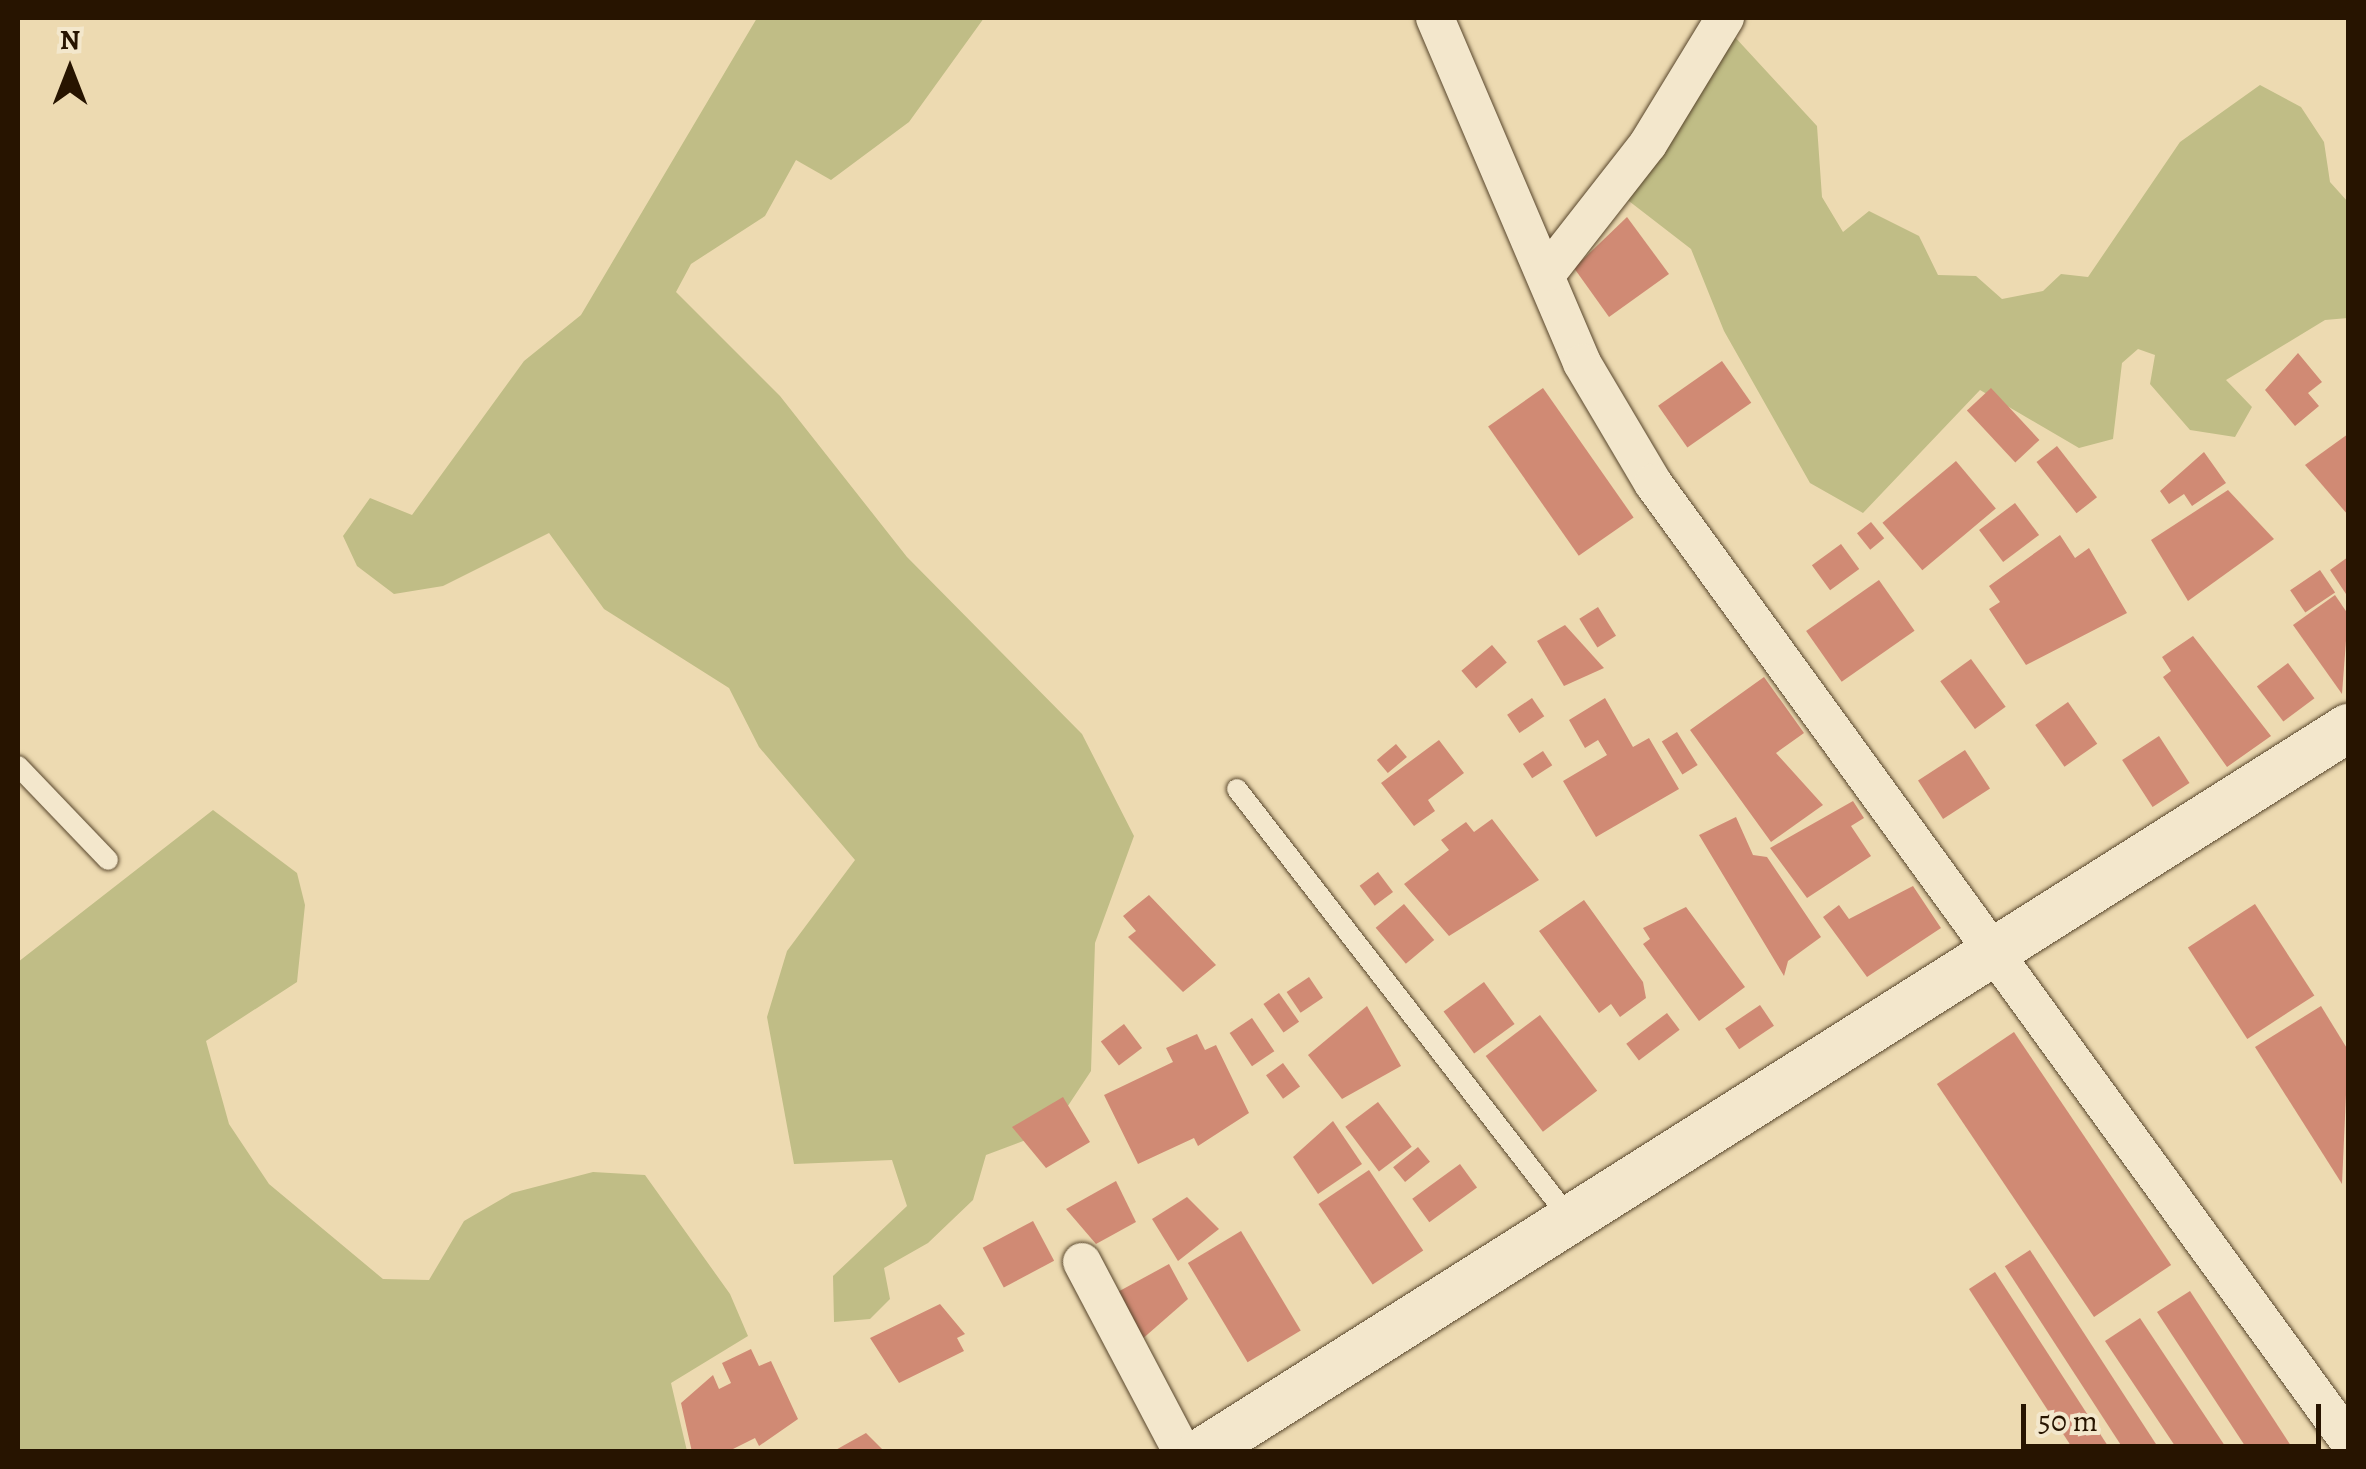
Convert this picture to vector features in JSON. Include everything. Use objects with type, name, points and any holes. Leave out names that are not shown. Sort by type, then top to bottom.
[{"type":"street","points":[[1436,18],[1548,272],[1582,363],[1654,484],[2348,1440]]},
{"type":"street","points":[[1548,272],[1648,144],[1725,18]]},
{"type":"street","points":[[1202,1452],[1996,954],[2348,728]]},
{"type":"street","points":[[1082,1262],[1182,1452]]},
{"type":"lane","points":[[18,766],[108,860]]},
{"type":"lane","points":[[1237,789],[1571,1220]]},
{"type":"shaded area","points":[[757,18],[984,18],[909,122],[831,180],[796,160],[765,216],[691,264],[676,292],[780,396],[907,557],[1082,734],[1134,836],[1095,943],[1091,1071],[1052,1130],[986,1155],[973,1200],[928,1243],[884,1268],[890,1299],[870,1319],[834,1322],[833,1276],[907,1206],[892,1160],[794,1164],[767,1017],[787,951],[855,860],[759,747],[729,688],[604,609],[549,533],[443,586],[394,594],[357,566],[343,536],[370,498],[412,515],[524,361],[581,315]]},
{"type":"shaded area","points":[[1733,35],[1817,126],[1822,197],[1843,232],[1869,211],[1919,236],[1938,275],[1976,276],[2002,299],[2043,291],[2061,274],[2088,277],[2180,142],[2260,85],[2301,107],[2324,142],[2330,182],[2348,202],[2348,318],[2325,320],[2226,380],[2252,407],[2235,437],[2190,430],[2150,384],[2155,355],[2138,349],[2122,363],[2113,439],[2079,448],[1980,390],[1863,513],[1810,483],[1724,331],[1691,249],[1625,198]]},
{"type":"shaded area","points":[[213,810],[297,873],[305,905],[297,982],[206,1041],[229,1124],[269,1184],[383,1279],[429,1280],[464,1221],[512,1193],[593,1172],[645,1175],[730,1294],[748,1336],[671,1383],[687,1451],[18,1451],[18,962]]},
{"type":"building","points":[[1627,217],[1669,274],[1609,317],[1574,268]]},
{"type":"building","points":[[2298,353],[2322,382],[2308,393],[2319,406],[2295,426],[2265,390]]},
{"type":"building","points":[[1722,361],[1751,403],[1687,448],[1658,406]]},
{"type":"building","points":[[1543,388],[1634,517],[1579,556],[1488,426]]},
{"type":"building","points":[[1991,388],[2039,440],[2015,462],[1967,411]]},
{"type":"building","points":[[2348,434],[2348,515],[2305,465]]},
{"type":"building","points":[[2057,446],[2097,497],[2077,513],[2037,462]]},
{"type":"building","points":[[2204,452],[2226,483],[2192,506],[2184,494],[2169,504],[2160,491]]},
{"type":"building","points":[[1956,461],[1996,508],[1922,570],[1882,523]]},
{"type":"building","points":[[2228,490],[2274,539],[2188,601],[2151,540]]},
{"type":"building","points":[[2015,503],[2039,535],[2003,562],[1979,530]]},
{"type":"building","points":[[1871,522],[1884,538],[1870,550],[1857,533]]},
{"type":"building","points":[[2060,535],[2075,558],[2089,548],[2127,613],[2026,665],[1989,609],[2000,602],[1989,586]]},
{"type":"building","points":[[1841,544],[1859,569],[1830,590],[1812,565]]},
{"type":"building","points":[[2348,557],[2348,597],[2330,570]]},
{"type":"building","points":[[2320,570],[2335,592],[2305,613],[2290,590]]},
{"type":"building","points":[[1879,580],[1915,631],[1842,682],[1806,631]]},
{"type":"building","points":[[2335,595],[2348,614],[2342,694],[2293,625]]},
{"type":"building","points":[[1598,607],[1616,636],[1597,647],[1579,619]]},
{"type":"building","points":[[1565,625],[1604,668],[1564,686],[1537,641]]},
{"type":"building","points":[[2193,636],[2271,736],[2227,767],[2163,677],[2171,671],[2162,657]]},
{"type":"building","points":[[1492,645],[1507,663],[1476,688],[1461,671]]},
{"type":"building","points":[[1971,659],[2006,707],[1975,729],[1940,681]]},
{"type":"building","points":[[2288,663],[2314,698],[2283,722],[2257,686]]},
{"type":"building","points":[[1764,677],[1804,733],[1776,753],[1823,805],[1771,842],[1690,730]]},
{"type":"building","points":[[1532,698],[1544,716],[1519,733],[1507,715]]},
{"type":"building","points":[[1605,698],[1633,747],[1649,738],[1679,789],[1596,837],[1563,781],[1607,755],[1598,740],[1585,748],[1569,720]]},
{"type":"building","points":[[2068,702],[2097,744],[2064,767],[2035,725]]},
{"type":"building","points":[[1677,732],[1698,765],[1682,775],[1662,742]]},
{"type":"building","points":[[2159,736],[2189,783],[2153,807],[2122,760]]},
{"type":"building","points":[[1439,740],[1464,773],[1428,800],[1435,811],[1414,826],[1381,783]]},
{"type":"building","points":[[1396,744],[1407,757],[1388,773],[1377,760]]},
{"type":"building","points":[[1965,750],[1990,789],[1943,819],[1918,780]]},
{"type":"building","points":[[1543,751],[1552,765],[1532,778],[1523,764]]},
{"type":"building","points":[[1853,801],[1864,818],[1851,826],[1871,856],[1807,898],[1770,848]]},
{"type":"building","points":[[1736,817],[1753,855],[1767,857],[1821,937],[1788,961],[1784,976],[1699,835]]},
{"type":"building","points":[[1492,819],[1539,880],[1449,936],[1404,884],[1449,850],[1441,840],[1466,822],[1474,832]]},
{"type":"building","points":[[1378,872],[1393,892],[1375,906],[1360,886]]},
{"type":"building","points":[[1913,886],[1941,928],[1867,977],[1823,917],[1839,905],[1849,919]]},
{"type":"building","points":[[1149,895],[1216,965],[1183,992],[1128,937],[1136,931],[1123,916]]},
{"type":"building","points":[[1584,900],[1643,982],[1646,998],[1620,1017],[1611,1004],[1599,1013],[1539,931]]},
{"type":"building","points":[[1404,904],[1434,940],[1406,964],[1376,928]]},
{"type":"building","points":[[2255,904],[2314,995],[2247,1039],[2188,948]]},
{"type":"building","points":[[1686,907],[1745,987],[1699,1021],[1643,944],[1650,939],[1643,928]]},
{"type":"building","points":[[1309,977],[1323,998],[1301,1013],[1287,992]]},
{"type":"building","points":[[1484,982],[1515,1024],[1474,1053],[1444,1011]]},
{"type":"building","points":[[1279,993],[1299,1022],[1284,1033],[1263,1004]]},
{"type":"building","points":[[1760,1005],[1774,1026],[1739,1049],[1725,1028]]},
{"type":"building","points":[[1367,1006],[1401,1066],[1342,1099],[1308,1055]]},
{"type":"building","points":[[2321,1006],[2348,1050],[2342,1184],[2255,1047]]},
{"type":"building","points":[[1667,1013],[1680,1030],[1639,1060],[1626,1044]]},
{"type":"building","points":[[1540,1015],[1597,1091],[1543,1132],[1486,1056]]},
{"type":"building","points":[[1252,1018],[1274,1051],[1252,1066],[1230,1033]]},
{"type":"building","points":[[1124,1024],[1142,1048],[1119,1065],[1101,1041]]},
{"type":"building","points":[[2014,1032],[2171,1265],[2094,1317],[1937,1084]]},
{"type":"building","points":[[1197,1034],[1205,1050],[1216,1045],[1249,1113],[1198,1146],[1194,1138],[1138,1164],[1104,1095],[1173,1062],[1166,1048]]},
{"type":"building","points":[[1283,1063],[1300,1086],[1283,1099],[1266,1075]]},
{"type":"building","points":[[1063,1097],[1090,1142],[1046,1168],[1012,1127]]},
{"type":"building","points":[[1378,1102],[1412,1147],[1379,1171],[1345,1127]]},
{"type":"building","points":[[1333,1121],[1362,1164],[1318,1194],[1293,1157]]},
{"type":"building","points":[[1418,1147],[1430,1162],[1405,1182],[1393,1167]]},
{"type":"building","points":[[1460,1164],[1477,1187],[1429,1222],[1412,1199]]},
{"type":"building","points":[[1369,1170],[1423,1250],[1373,1285],[1318,1204]]},
{"type":"building","points":[[1116,1181],[1136,1222],[1096,1244],[1066,1209]]},
{"type":"building","points":[[1187,1197],[1219,1229],[1178,1261],[1152,1219]]},
{"type":"building","points":[[1033,1221],[1054,1261],[1004,1287],[983,1248]]},
{"type":"building","points":[[1241,1231],[1301,1330],[1248,1362],[1188,1263]]},
{"type":"building","points":[[2030,1250],[2161,1452],[2125,1452],[2005,1266]]},
{"type":"building","points":[[1169,1264],[1188,1299],[1140,1341],[1114,1294]]},
{"type":"building","points":[[1995,1272],[2112,1452],[2075,1452],[1969,1289]]},
{"type":"building","points":[[2190,1291],[2295,1452],[2249,1452],[2157,1312]]},
{"type":"building","points":[[940,1304],[965,1334],[957,1338],[964,1351],[899,1383],[870,1338]]},
{"type":"building","points":[[2140,1318],[2229,1452],[2179,1452],[2105,1341]]},
{"type":"building","points":[[751,1349],[759,1366],[771,1361],[798,1419],[759,1446],[755,1438],[727,1452],[692,1452],[681,1403],[713,1375],[719,1389],[731,1383],[722,1363]]},
{"type":"building","points":[[866,1433],[885,1452],[832,1452]]}]
